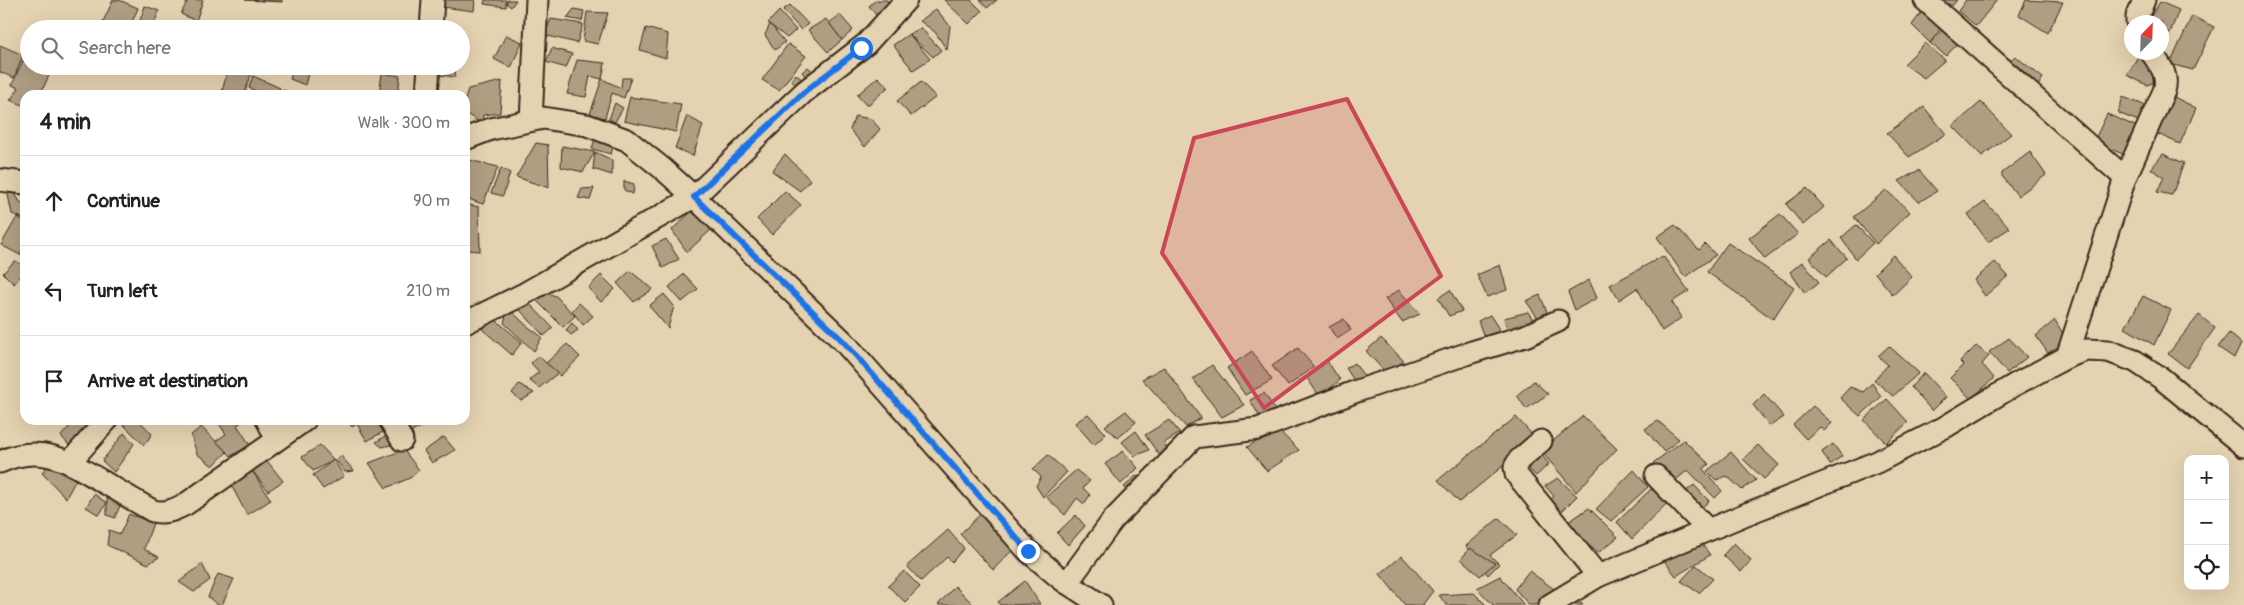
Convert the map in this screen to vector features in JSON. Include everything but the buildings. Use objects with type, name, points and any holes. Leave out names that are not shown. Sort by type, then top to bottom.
[{"type":"street","points":[[432,20],[433,0]]},
{"type":"street","points":[[531,120],[537,0]]},
{"type":"street","points":[[470,321],[522,295],[694,197],[804,92],[866,44],[906,0]]},
{"type":"street","points":[[1925,0],[2125,178]]},
{"type":"street","points":[[2137,15],[2144,0]]},
{"type":"street","points":[[2067,357],[2125,178],[2167,82],[2164,72],[2156,60]]},
{"type":"street","points":[[427,90],[428,75]]},
{"type":"street","points":[[470,137],[490,129],[543,118],[587,125],[627,140],[694,197],[844,342],[1021,544],[1048,569],[1101,605]]},
{"type":"street","points":[[0,180],[20,183]]},
{"type":"street","points":[[1067,583],[1113,520],[1194,437],[1258,430],[1366,388],[1525,336],[1558,321]]},
{"type":"street","points":[[1550,605],[1598,576],[1877,462],[1945,427],[2016,384],[2067,357],[2086,350],[2108,351],[2135,361],[2161,378],[2244,446]]},
{"type":"street","points":[[70,462],[103,425]]},
{"type":"street","points":[[270,425],[277,439]]},
{"type":"street","points":[[0,462],[15,455],[32,453],[49,455],[70,462],[152,511],[162,514],[186,504],[298,425]]},
{"type":"street","points":[[393,425],[402,440]]},
{"type":"street","points":[[1541,441],[1519,460],[1515,467],[1516,474],[1598,576]]},
{"type":"street","points":[[1656,476],[1708,530]]},
{"type":"highlighted area","points":[[1347,99],[1441,276],[1264,408],[1162,253],[1194,138]]},
{"type":"route","points":[[861,48],[804,92],[694,197],[844,342],[1028,551]]}]
